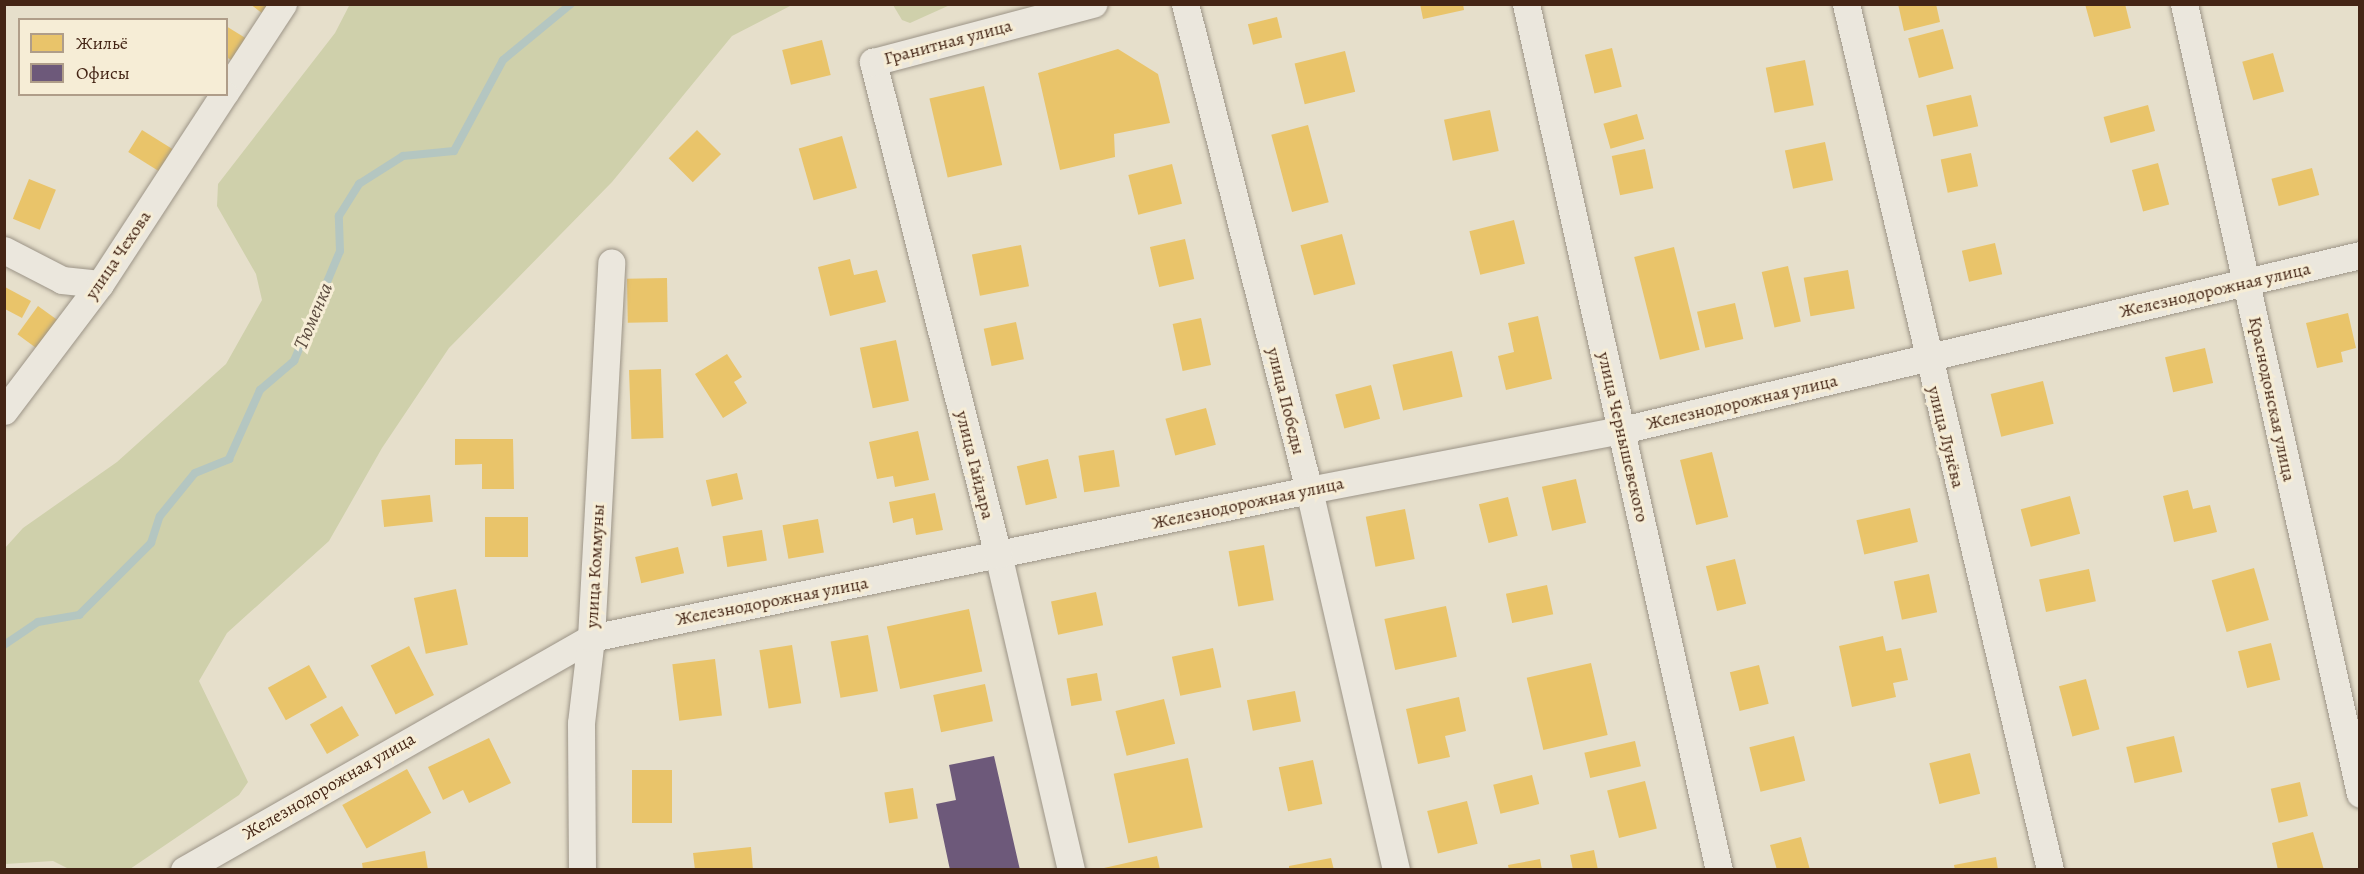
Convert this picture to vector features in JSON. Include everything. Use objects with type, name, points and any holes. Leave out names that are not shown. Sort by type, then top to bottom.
[{"type":"street","points":[[228,88],[283,4]]},
{"type":"street","name":"Гранитная улица","points":[[873,62],[1041,11],[1093,4]]},
{"type":"street","name":"улица Победы","points":[[1185,4],[1308,490],[1396,870]]},
{"type":"street","name":"улица Чернышевского","points":[[1526,4],[1719,870]]},
{"type":"street","name":"улица Лунёва","points":[[1846,4],[2050,870]]},
{"type":"street","name":"Краснодонская улица","points":[[2184,4],[2360,794]]},
{"type":"street","name":"улица Гайдара","points":[[873,62],[998,555],[1071,870]]},
{"type":"street","name":"улица Чехова","points":[[4,411],[100,284],[223,96]]},
{"type":"street","points":[[4,250],[62,280],[100,284]]},
{"type":"street","name":"Железнодорожная улица","points":[[184,870],[591,638],[1308,490],[1622,429],[1928,359],[2360,255]]},
{"type":"street","name":"улица Коммуны","points":[[582,870],[581,723],[591,638],[611,263]]},
{"type":"green space","points":[[350,4],[792,5],[732,36],[612,182],[449,348],[382,448],[329,541],[227,633],[199,681],[248,782],[239,795],[130,869],[69,869],[53,861],[5,864],[5,548],[23,528],[117,462],[226,364],[262,300],[256,274],[217,206],[218,184],[335,33]]},
{"type":"green space","points":[[893,5],[950,5],[910,23],[902,20]]},
{"type":"building: Жильё","points":[[250,4],[269,4],[263,14]]},
{"type":"building: Жильё","points":[[1420,4],[1463,4],[1464,10],[1423,19]]},
{"type":"building: Жильё","points":[[1898,4],[1936,4],[1940,22],[1904,31]]},
{"type":"building: Жильё","points":[[2085,4],[2125,4],[2131,28],[2094,37]]},
{"type":"building: Жильё","points":[[1277,17],[1282,37],[1253,45],[1248,24]]},
{"type":"building: Жильё","points":[[228,27],[247,39],[233,61],[228,58]]},
{"type":"building: Жильё","points":[[1943,29],[1954,69],[1919,78],[1908,38]]},
{"type":"building: Жильё","points":[[822,40],[831,75],[791,85],[782,50]]},
{"type":"building: Жильё","points":[[1612,48],[1622,87],[1595,94],[1585,55]]},
{"type":"building: Жильё","points":[[1118,49],[1158,74],[1170,123],[1114,134],[1115,157],[1060,170],[1038,73]]},
{"type":"building: Жильё","points":[[1345,51],[1355,92],[1305,104],[1295,64]]},
{"type":"building: Жильё","points":[[2273,53],[2284,91],[2253,100],[2242,62]]},
{"type":"building: Жильё","points":[[1805,60],[1814,105],[1775,113],[1766,68]]},
{"type":"building: Жильё","points":[[984,86],[1002,165],[948,178],[929,99]]},
{"type":"building: Жильё","points":[[1971,95],[1978,126],[1933,137],[1926,105]]},
{"type":"building: Жильё","points":[[2148,105],[2155,131],[2111,143],[2104,117]]},
{"type":"building: Жильё","points":[[1490,110],[1499,151],[1453,161],[1444,120]]},
{"type":"building: Жильё","points":[[1637,114],[1644,139],[1611,149],[1603,124]]},
{"type":"building: Жильё","points":[[1308,125],[1329,202],[1292,212],[1271,135]]},
{"type":"building: Жильё","points":[[142,130],[177,152],[163,174],[128,152]]},
{"type":"building: Жильё","points":[[697,130],[721,154],[693,182],[669,158]]},
{"type":"building: Жильё","points":[[842,136],[857,188],[814,200],[799,148]]},
{"type":"building: Жильё","points":[[1825,142],[1833,180],[1793,189],[1785,151]]},
{"type":"building: Жильё","points":[[1645,149],[1653,188],[1620,195],[1612,156]]},
{"type":"building: Жильё","points":[[1971,153],[1978,186],[1948,193],[1941,159]]},
{"type":"building: Жильё","points":[[2158,163],[2169,205],[2143,212],[2132,170]]},
{"type":"building: Жильё","points":[[1172,164],[1182,204],[1138,215],[1128,175]]},
{"type":"building: Жильё","points":[[2312,168],[2319,195],[2279,206],[2271,179]]},
{"type":"building: Жильё","points":[[29,179],[56,190],[40,230],[13,219]]},
{"type":"building: Жильё","points":[[1514,220],[1525,264],[1480,275],[1469,231]]},
{"type":"building: Жильё","points":[[1342,234],[1355,284],[1314,295],[1300,245]]},
{"type":"building: Жильё","points":[[1185,239],[1194,279],[1159,287],[1150,247]]},
{"type":"building: Жильё","points":[[1995,243],[2002,274],[1969,282],[1962,251]]},
{"type":"building: Жильё","points":[[1021,245],[1029,286],[980,296],[972,255]]},
{"type":"building: Жильё","points":[[1674,247],[1700,350],[1660,360],[1634,257]]},
{"type":"building: Жильё","points":[[850,259],[854,275],[877,270],[886,302],[830,316],[818,267]]},
{"type":"building: Жильё","points":[[1788,266],[1801,322],[1775,328],[1762,272]]},
{"type":"building: Жильё","points":[[1848,270],[1855,308],[1810,316],[1804,278]]},
{"type":"building: Жильё","points":[[667,278],[668,322],[628,323],[627,279]]},
{"type":"building: Жильё","points":[[5,287],[31,301],[22,318],[5,309]]},
{"type":"building: Жильё","points":[[1735,303],[1743,339],[1705,348],[1697,312]]},
{"type":"building: Жильё","points":[[38,306],[57,320],[37,348],[17,334]]},
{"type":"building: Жильё","points":[[2348,313],[2356,348],[2341,352],[2343,362],[2317,368],[2306,323]]},
{"type":"building: Жильё","points":[[1538,316],[1552,379],[1506,390],[1498,356],[1514,352],[1508,323]]},
{"type":"building: Жильё","points":[[1201,318],[1211,365],[1183,371],[1173,324]]},
{"type":"building: Жильё","points":[[1016,322],[1024,359],[992,366],[984,329]]},
{"type":"building: Жильё","points":[[896,340],[909,401],[873,408],[860,348]]},
{"type":"building: Жильё","points":[[2205,348],[2213,383],[2173,392],[2165,357]]},
{"type":"building: Жильё","points":[[1452,351],[1463,397],[1403,411],[1393,365]]},
{"type":"building: Жильё","points":[[727,354],[742,377],[734,382],[747,403],[723,418],[695,374]]},
{"type":"building: Жильё","points":[[661,369],[663,438],[631,439],[629,370]]},
{"type":"building: Жильё","points":[[2043,381],[2054,424],[2001,437],[1991,394]]},
{"type":"building: Жильё","points":[[1371,385],[1380,419],[1344,428],[1335,395]]},
{"type":"building: Жильё","points":[[1206,408],[1216,445],[1175,456],[1165,419]]},
{"type":"building: Жильё","points":[[918,431],[929,480],[895,487],[893,476],[877,479],[869,442]]},
{"type":"building: Жильё","points":[[455,439],[513,439],[514,489],[482,489],[482,464],[455,465]]},
{"type":"building: Жильё","points":[[1114,450],[1120,487],[1084,492],[1078,456]]},
{"type":"building: Жильё","points":[[1712,452],[1728,517],[1696,525],[1680,460]]},
{"type":"building: Жильё","points":[[1048,459],[1057,498],[1026,505],[1017,466]]},
{"type":"building: Жильё","points":[[737,473],[743,499],[712,507],[706,480]]},
{"type":"building: Жильё","points":[[1576,479],[1586,523],[1552,531],[1542,487]]},
{"type":"building: Жильё","points":[[2188,490],[2193,509],[2210,505],[2217,532],[2174,542],[2163,496]]},
{"type":"building: Жильё","points":[[935,493],[943,530],[916,535],[913,518],[893,523],[889,502]]},
{"type":"building: Жильё","points":[[430,495],[433,522],[384,527],[381,500]]},
{"type":"building: Жильё","points":[[2070,496],[2080,534],[2031,547],[2021,509]]},
{"type":"building: Жильё","points":[[1508,497],[1518,536],[1489,543],[1479,504]]},
{"type":"building: Жильё","points":[[1910,508],[1918,542],[1864,554],[1856,520]]},
{"type":"building: Жильё","points":[[1405,509],[1415,559],[1375,567],[1366,517]]},
{"type":"building: Жильё","points":[[485,517],[528,517],[528,557],[485,557]]},
{"type":"building: Жильё","points":[[818,519],[824,552],[788,559],[783,525]]},
{"type":"building: Жильё","points":[[762,530],[767,561],[727,567],[722,536]]},
{"type":"building: Жильё","points":[[1264,545],[1274,600],[1238,606],[1229,551]]},
{"type":"building: Жильё","points":[[678,547],[684,573],[641,583],[635,557]]},
{"type":"building: Жильё","points":[[1735,559],[1746,604],[1717,611],[1706,566]]},
{"type":"building: Жильё","points":[[2254,568],[2269,620],[2227,632],[2212,580]]},
{"type":"building: Жильё","points":[[2089,569],[2096,601],[2046,612],[2039,580]]},
{"type":"building: Жильё","points":[[1929,574],[1937,612],[1902,620],[1894,581]]},
{"type":"building: Жильё","points":[[1547,585],[1553,614],[1512,623],[1506,594]]},
{"type":"building: Жильё","points":[[456,589],[468,645],[426,654],[414,598]]},
{"type":"building: Жильё","points":[[1096,592],[1103,625],[1058,635],[1051,602]]},
{"type":"building: Жильё","points":[[1446,606],[1457,657],[1395,670],[1384,619]]},
{"type":"building: Жильё","points":[[969,609],[982,672],[900,689],[887,626]]},
{"type":"building: Жильё","points":[[868,635],[878,691],[840,698],[831,642]]},
{"type":"building: Жильё","points":[[1883,636],[1886,651],[1901,648],[1908,680],[1893,683],[1896,697],[1852,707],[1839,646]]},
{"type":"building: Жильё","points":[[2271,643],[2280,680],[2247,688],[2238,651]]},
{"type":"building: Жильё","points":[[792,645],[801,703],[769,708],[759,650]]},
{"type":"building: Жильё","points":[[409,646],[434,695],[396,715],[371,666]]},
{"type":"building: Жильё","points":[[1213,648],[1221,687],[1180,696],[1172,657]]},
{"type":"building: Жильё","points":[[715,659],[722,716],[679,721],[672,664]]},
{"type":"building: Жильё","points":[[1591,663],[1608,735],[1543,750],[1527,678]]},
{"type":"building: Жильё","points":[[309,665],[327,697],[286,720],[268,688]]},
{"type":"building: Жильё","points":[[1759,665],[1769,704],[1740,711],[1730,672]]},
{"type":"building: Жильё","points":[[1097,673],[1102,701],[1071,706],[1066,678]]},
{"type":"building: Жильё","points":[[2086,679],[2099,729],[2072,736],[2059,686]]},
{"type":"building: Жильё","points":[[985,684],[993,721],[941,732],[933,695]]},
{"type":"building: Жильё","points":[[1295,691],[1301,721],[1253,731],[1247,700]]},
{"type":"building: Жильё","points":[[1459,697],[1466,731],[1445,736],[1450,757],[1418,764],[1406,709]]},
{"type":"building: Жильё","points":[[1164,699],[1175,744],[1127,756],[1115,711]]},
{"type":"building: Жильё","points":[[342,706],[359,735],[327,754],[310,724]]},
{"type":"building: Жильё","points":[[1794,736],[1805,781],[1760,792],[1749,747]]},
{"type":"building: Жильё","points":[[2174,736],[2182,772],[2135,783],[2126,747]]},
{"type":"building: Жильё","points":[[489,738],[511,783],[469,803],[463,790],[443,800],[428,767]]},
{"type":"building: Жильё","points":[[1635,741],[1641,766],[1590,778],[1584,753]]},
{"type":"building: Жильё","points":[[1970,753],[1980,794],[1939,804],[1929,763]]},
{"type":"building: Жильё","points":[[1188,758],[1203,827],[1128,843],[1114,774]]},
{"type":"building: Жильё","points":[[1313,760],[1322,804],[1288,811],[1279,767]]},
{"type":"building: Жильё","points":[[407,769],[431,813],[367,849],[342,805]]},
{"type":"building: Жильё","points":[[632,770],[672,770],[672,823],[632,823]]},
{"type":"building: Жильё","points":[[1532,775],[1539,804],[1500,814],[1493,785]]},
{"type":"building: Жильё","points":[[1645,781],[1657,829],[1619,838],[1607,790]]},
{"type":"building: Жильё","points":[[2300,782],[2308,816],[2279,823],[2271,789]]},
{"type":"building: Жильё","points":[[913,788],[918,819],[889,823],[884,793]]},
{"type":"building: Жильё","points":[[1467,801],[1478,844],[1438,854],[1427,811]]},
{"type":"building: Жильё","points":[[2313,832],[2324,870],[2278,870],[2272,843]]},
{"type":"building: Жильё","points":[[1801,837],[1810,870],[1777,870],[1770,845]]},
{"type":"building: Жильё","points":[[751,847],[753,870],[695,870],[693,853]]},
{"type":"building: Жильё","points":[[1594,850],[1598,870],[1573,870],[1570,855]]},
{"type":"building: Жильё","points":[[425,851],[428,870],[363,870],[362,863]]},
{"type":"building: Жильё","points":[[1157,856],[1160,870],[1105,870],[1104,868]]},
{"type":"building: Жильё","points":[[1996,857],[1998,870],[1955,870],[1954,865]]},
{"type":"building: Жильё","points":[[1331,858],[1334,870],[1289,870],[1289,866]]},
{"type":"building: Жильё","points":[[1540,859],[1542,870],[1509,870],[1508,865]]},
{"type":"building: Офисы","points":[[994,756],[1020,870],[950,870],[936,804],[956,800],[949,765]]},
{"type":"waterway","name":"Тюменка","points":[[4,645],[38,622],[79,615],[151,543],[160,516],[195,473],[229,459],[260,390],[294,361],[340,251],[339,216],[359,184],[403,156],[454,151],[503,60],[571,4]]}]
